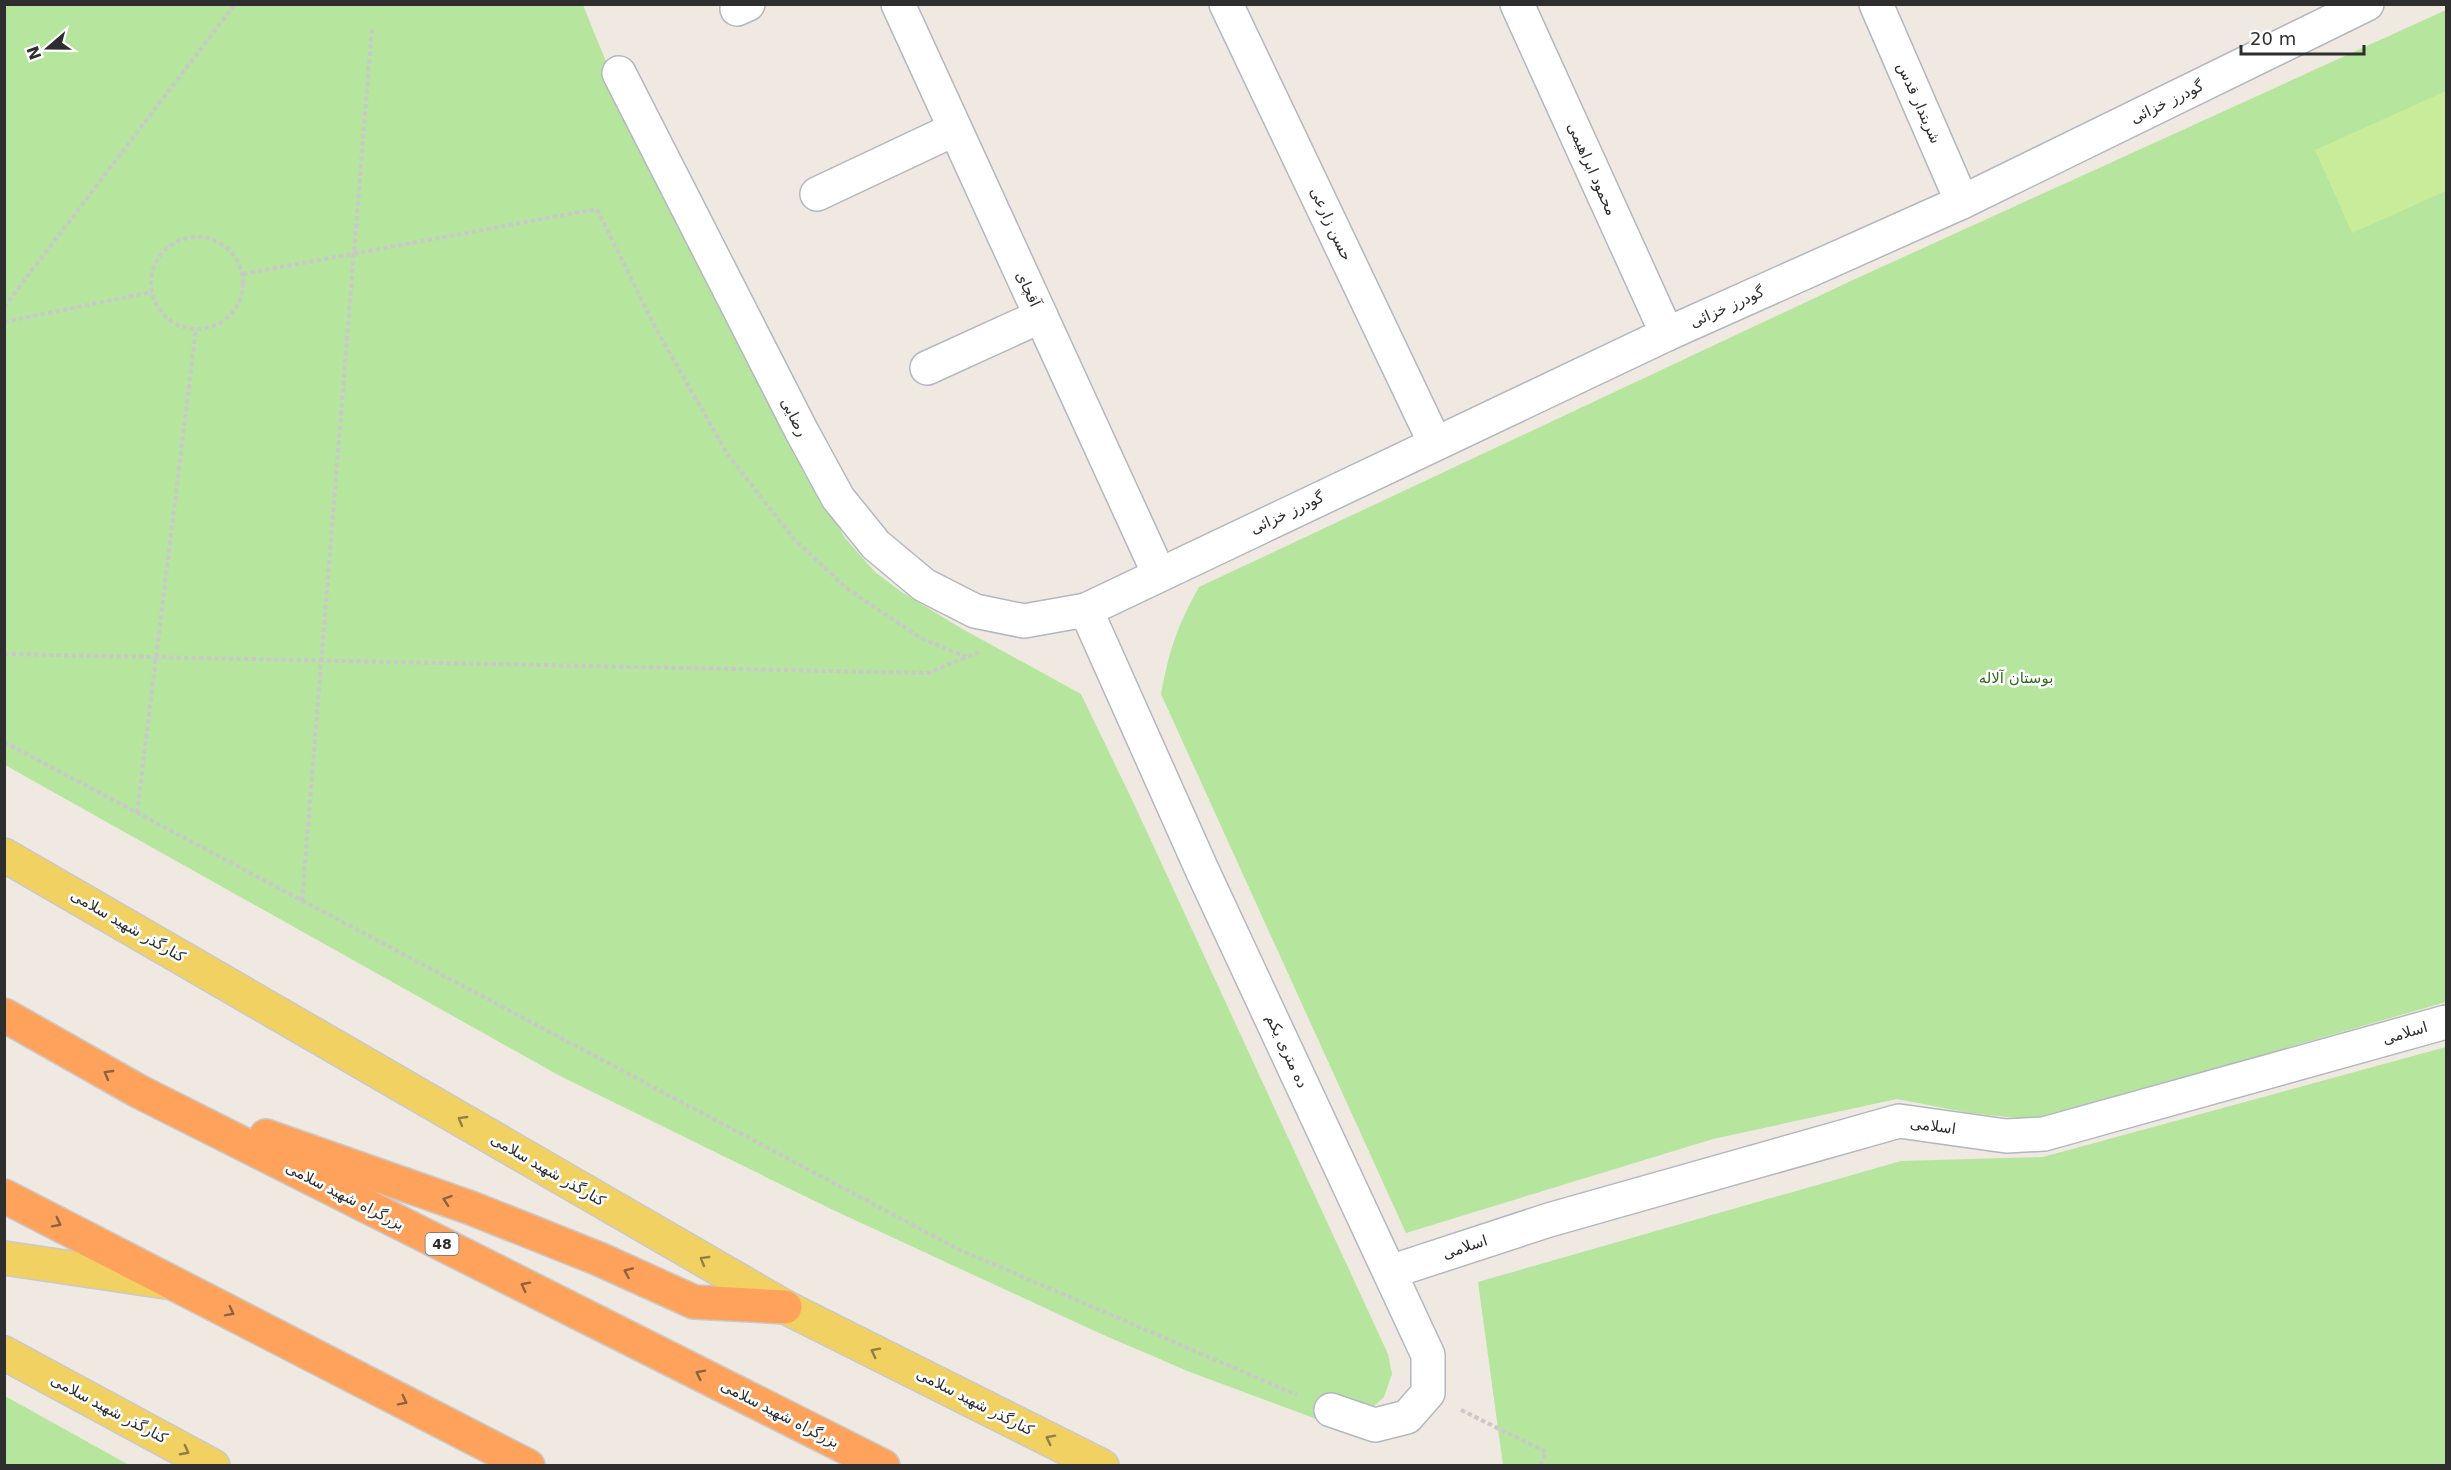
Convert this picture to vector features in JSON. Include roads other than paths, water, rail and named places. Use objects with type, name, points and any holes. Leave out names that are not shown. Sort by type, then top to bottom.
[{"type":"highway","name":"بزرگراه شهید سلامی","points":[[4,1015],[140,1092],[884,1466]]},
{"type":"highway","points":[[140,1092],[471,1208],[599,1259],[694,1302],[785,1307]]},
{"type":"highway","points":[[4,1196],[528,1466]]},
{"type":"main road","name":"کنارگذر شهید سلامی","points":[[4,855],[785,1307],[1102,1466]]},
{"type":"main road","points":[[4,1258],[175,1283]]},
{"type":"main road","name":"کنارگذر شهید سلامی","points":[[4,1353],[213,1466]]},
{"type":"street","name":"آقچای","points":[[898,4],[1159,574]]},
{"type":"street","name":"حسن زارعی","points":[[1226,4],[1435,443]]},
{"type":"street","name":"محمود ابراهیمی","points":[[1517,4],[1667,334]]},
{"type":"street","name":"شربتدار قدس","points":[[1876,4],[1962,202]]},
{"type":"street","name":"گودرز خزائی","points":[[1086,610],[1667,334],[1962,202],[2367,4]]},
{"type":"street","name":"رضایی","points":[[619,73],[838,498],[876,545],[924,585],[975,611],[1024,621],[1086,610]]},
{"type":"street","points":[[817,194],[955,129]]},
{"type":"street","points":[[927,368],[1041,316]]},
{"type":"street","name":"ده متری یکم","points":[[1086,610],[1208,882],[1428,1356],[1428,1393],[1407,1418],[1376,1425],[1330,1410]]},
{"type":"street","name":"اسلامی","points":[[1390,1272],[1549,1220],[1899,1121],[2006,1136],[2044,1134],[2446,1022]]},
{"type":"park label","name":"بوستان آلاله","points":[[2016,678]]}]
